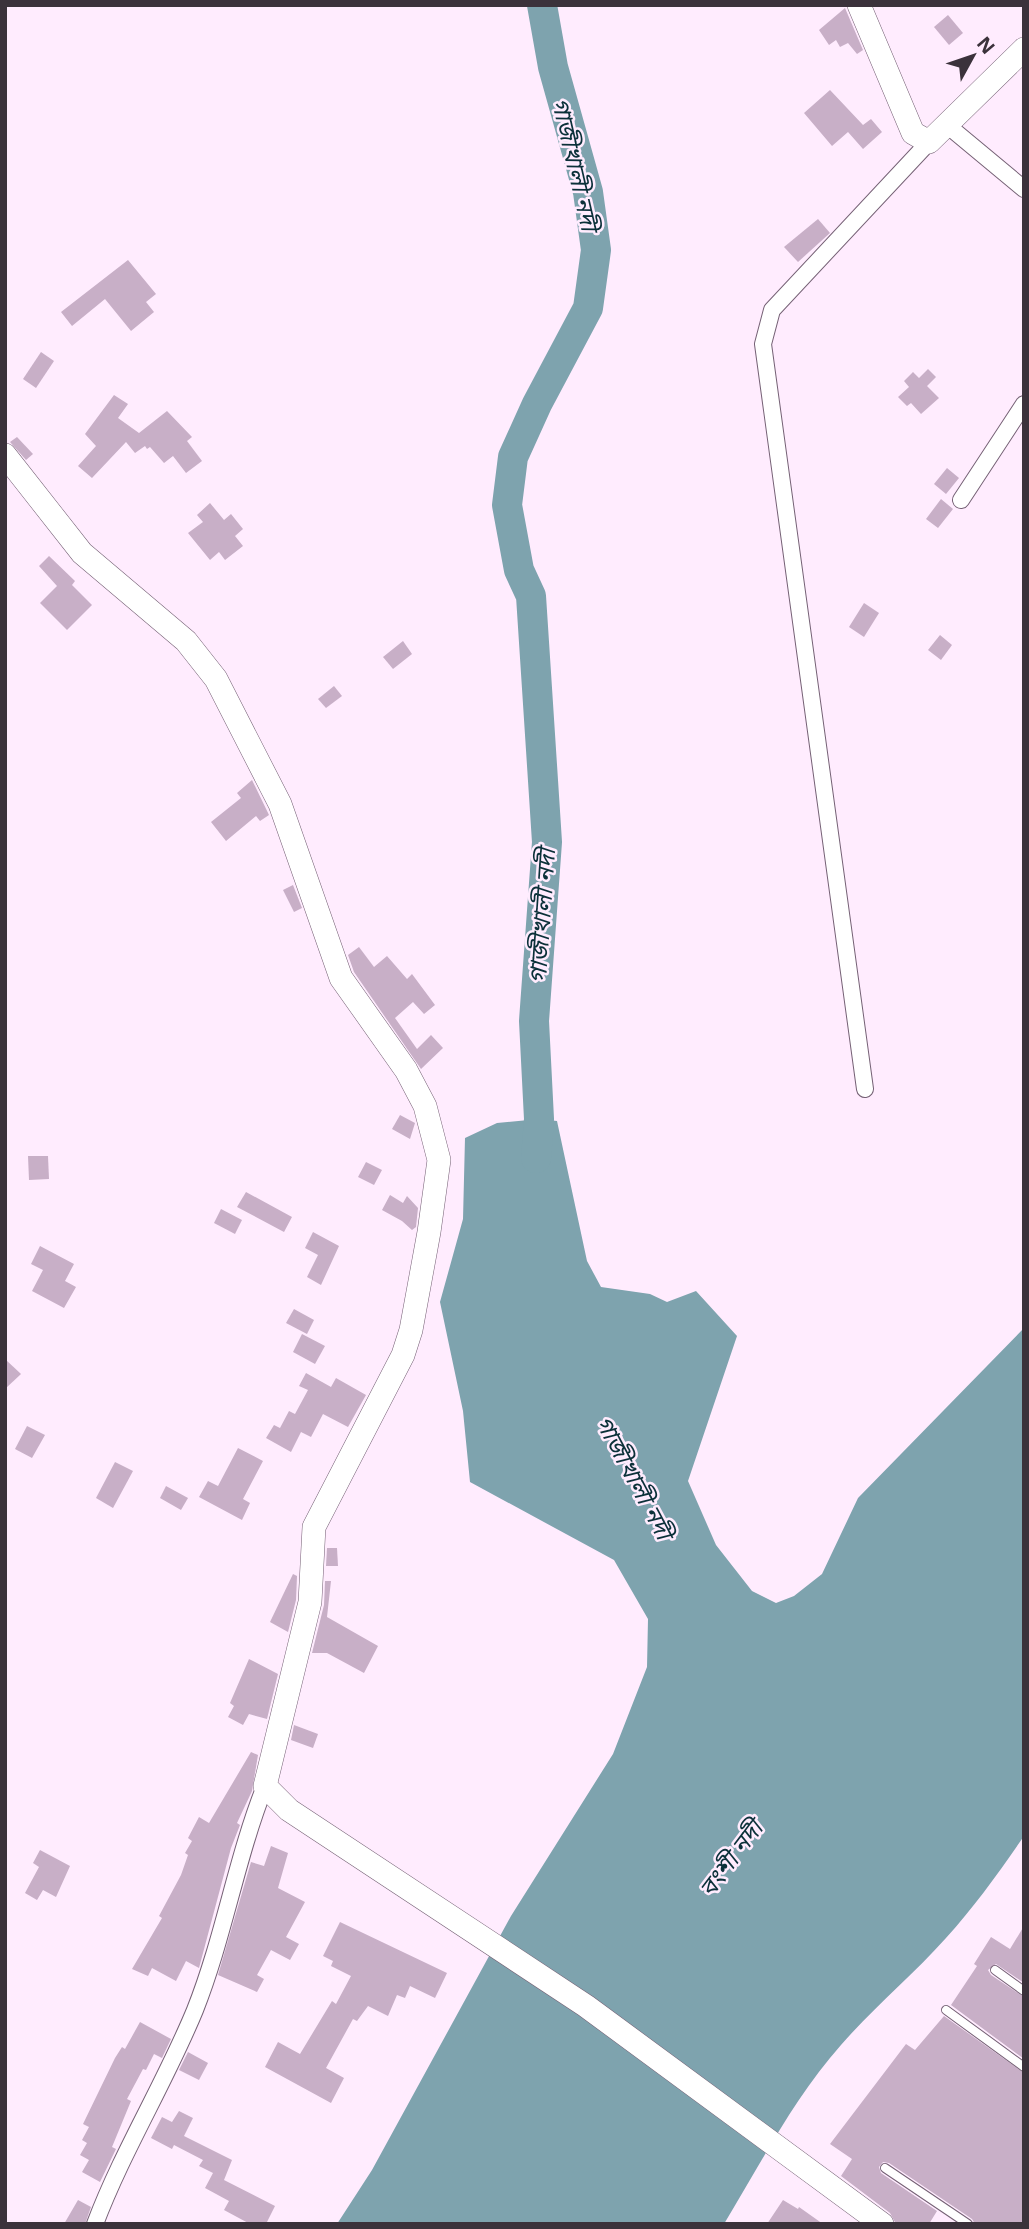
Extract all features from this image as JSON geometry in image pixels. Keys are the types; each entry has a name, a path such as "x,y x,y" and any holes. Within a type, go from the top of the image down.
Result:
{"street":[{"path":"859,5 913,133 929,142"},
{"path":"865,1089 763,344 772,310 929,142 1024,49"},
{"path":"947,125 1024,189"},
{"path":"961,500 1024,404"},
{"path":"5,455 82,553 186,641 216,679 280,804 341,978 406,1070 425,1106 439,1160 427,1245 411,1330 403,1355 314,1527 310,1602 265,1786 246,1835 219,1945 193,2013 95,2224"},
{"path":"265,1786 289,1810 586,2007 877,2220"}],"lane":[{"path":"995,1970 1024,1991"},
{"path":"946,2010 1024,2067"},
{"path":"885,2168 968,2224"}],"water":[{"name":"বংশী নদী","path":"539,1119 557,1121 587,1261 601,1287 650,1294 667,1302 696,1291 737,1336 688,1481 716,1545 752,1591 776,1603 794,1596 822,1574 858,1498 1024,1328 1024,1836 957,1926 824,2065 779,2132 724,2224 337,2224 372,2170 511,1916 613,1754 647,1667 648,1619 614,1560 470,1482 463,1411 440,1302 463,1219 465,1138 497,1123"}],"building":[{"path":"845,8 863,50 857,54 848,43 840,47 836,40 829,45 819,30"},
{"path":"948,15 963,33 949,45 934,27"},
{"path":"830,90 863,125 871,119 882,132 863,149 848,132 832,146 804,113"},
{"path":"818,219 830,233 798,262 784,247"},
{"path":"128,260 156,294 146,302 154,312 131,331 105,299 72,326 61,312"},
{"path":"41,352 54,361 36,388 23,379"},
{"path":"928,369 936,377 927,386 939,398 921,414 911,403 907,406 898,397 909,387 904,381 913,372 919,378"},
{"path":"114,395 128,404 118,418 139,433 167,411 192,437 187,441 202,461 186,473 173,456 164,463 150,447 147,449 145,446 135,453 126,442 92,478 78,466 96,446 85,434"},
{"path":"17,437 33,454 26,460 10,442"},
{"path":"947,468 959,478 946,494 934,484"},
{"path":"941,499 953,509 938,528 926,519"},
{"path":"210,503 224,520 231,514 243,529 235,536 243,546 225,560 219,552 210,560 188,533 203,522 197,515"},
{"path":"49,556 75,581 72,585 92,605 67,630 40,603 57,586 39,566"},
{"path":"864,603 879,613 864,637 849,627"},
{"path":"940,635 952,645 941,660 928,650"},
{"path":"403,641 412,654 393,669 383,657"},
{"path":"334,686 342,696 326,708 318,699"},
{"path":"252,780 269,815 260,821 256,816 226,841 211,822 241,798 237,793"},
{"path":"293,885 302,908 294,912 283,890"},
{"path":"359,947 374,967 387,956 407,979 412,974 435,1005 424,1014 413,1002 395,1018 417,1049 431,1035 443,1048 421,1069 354,972 348,955"},
{"path":"400,1115 415,1123 410,1139 392,1129"},
{"path":"28,1156 48,1156 49,1179 29,1180"},
{"path":"366,1162 382,1170 374,1185 358,1177"},
{"path":"246,1192 292,1217 284,1232 237,1207"},
{"path":"390,1195 403,1203 407,1196 418,1208 416,1227 412,1230 382,1210"},
{"path":"221,1209 242,1220 235,1234 214,1223"},
{"path":"313,1232 339,1246 321,1285 307,1277 318,1255 305,1248"},
{"path":"40,1246 74,1264 65,1281 76,1287 64,1308 32,1291 43,1270 31,1264"},
{"path":"294,1309 314,1320 307,1334 286,1323"},
{"path":"302,1334 325,1346 315,1364 293,1352"},
{"path":"5,1359 21,1374 5,1389"},
{"path":"306,1373 331,1387 336,1378 366,1395 348,1427 323,1414 311,1437 301,1432 291,1452 266,1438 274,1425 280,1428 289,1411 295,1414 308,1390 299,1386"},
{"path":"27,1426 45,1435 32,1458 15,1449"},
{"path":"238,1448 263,1461 243,1499 250,1503 242,1520 199,1497 208,1481 218,1486"},
{"path":"115,1462 133,1471 113,1508 96,1498"},
{"path":"166,1486 188,1498 181,1510 160,1498"},
{"path":"327,1548 337,1548 338,1566 326,1566"},
{"path":"293,1574 297,1576 296,1600 288,1632 270,1622"},
{"path":"325,1581 331,1581 327,1617 378,1646 364,1673 327,1653 312,1653 324,1605"},
{"path":"249,1659 278,1674 267,1719 249,1714 243,1725 228,1717 234,1706 230,1703"},
{"path":"294,1725 318,1734 313,1748 291,1740"},
{"path":"251,1752 258,1755 252,1791 237,1823 240,1825 231,1848 199,1968 186,1961 176,1981 152,1968 148,1976 132,1969 162,1918 159,1916 181,1875 188,1855 185,1853 192,1841 188,1838 199,1817 209,1823"},
{"path":"271,1846 288,1853 278,1888 305,1902 286,1937 299,1944 290,1960 271,1950 257,1975 264,1979 257,1992 218,1975 251,1862 264,1866"},
{"path":"40,1850 70,1866 56,1897 43,1890 37,1900 25,1893 39,1867 33,1863"},
{"path":"340,1922 447,1973 435,1998 410,1986 405,1998 397,1995 388,2016 368,2006 357,2021 353,2019 326,2068 344,2078 331,2103 265,2067 278,2042 300,2054 332,2001 336,2004 351,1976 331,1966 333,1961 323,1956"},
{"path":"1024,1926 1024,1983 996,1964 988,1970 991,1975 1024,1997 1024,2059 951,2005 977,1966 974,1964 991,1937 1010,1949"},
{"path":"944,2016 1024,2073 1024,2224 975,2224 972,2219 889,2163 883,2162 879,2167 881,2173 937,2211 929,2224 896,2224 890,2213 841,2176 852,2159 830,2144 906,2044 915,2050"},
{"path":"140,2022 171,2039 162,2058 154,2054 146,2070 143,2069 127,2099 131,2101 112,2147 116,2149 100,2182 82,2172 89,2160 80,2155 87,2143 82,2140 89,2127 83,2124 115,2058 122,2047 125,2049"},
{"path":"188,2052 208,2063 199,2080 179,2070"},
{"path":"179,2111 193,2118 184,2136 232,2160 224,2180 275,2206 266,2224 250,2224 224,2210 229,2201 205,2188 213,2173 199,2166 203,2160 174,2145 172,2149 151,2138 162,2117 172,2122"},
{"path":"78,2200 91,2207 85,2224 64,2224"},
{"path":"783,2200 798,2209 799,2207 823,2224 767,2224"}],"waterway":[{"name":"গাজীখালী নদী","path":"536,1158 539,1119 534,1021 547,842 531,596 519,570 507,505 513,457 537,404 588,308 596,250 588,192 553,67 542,5"}]}
